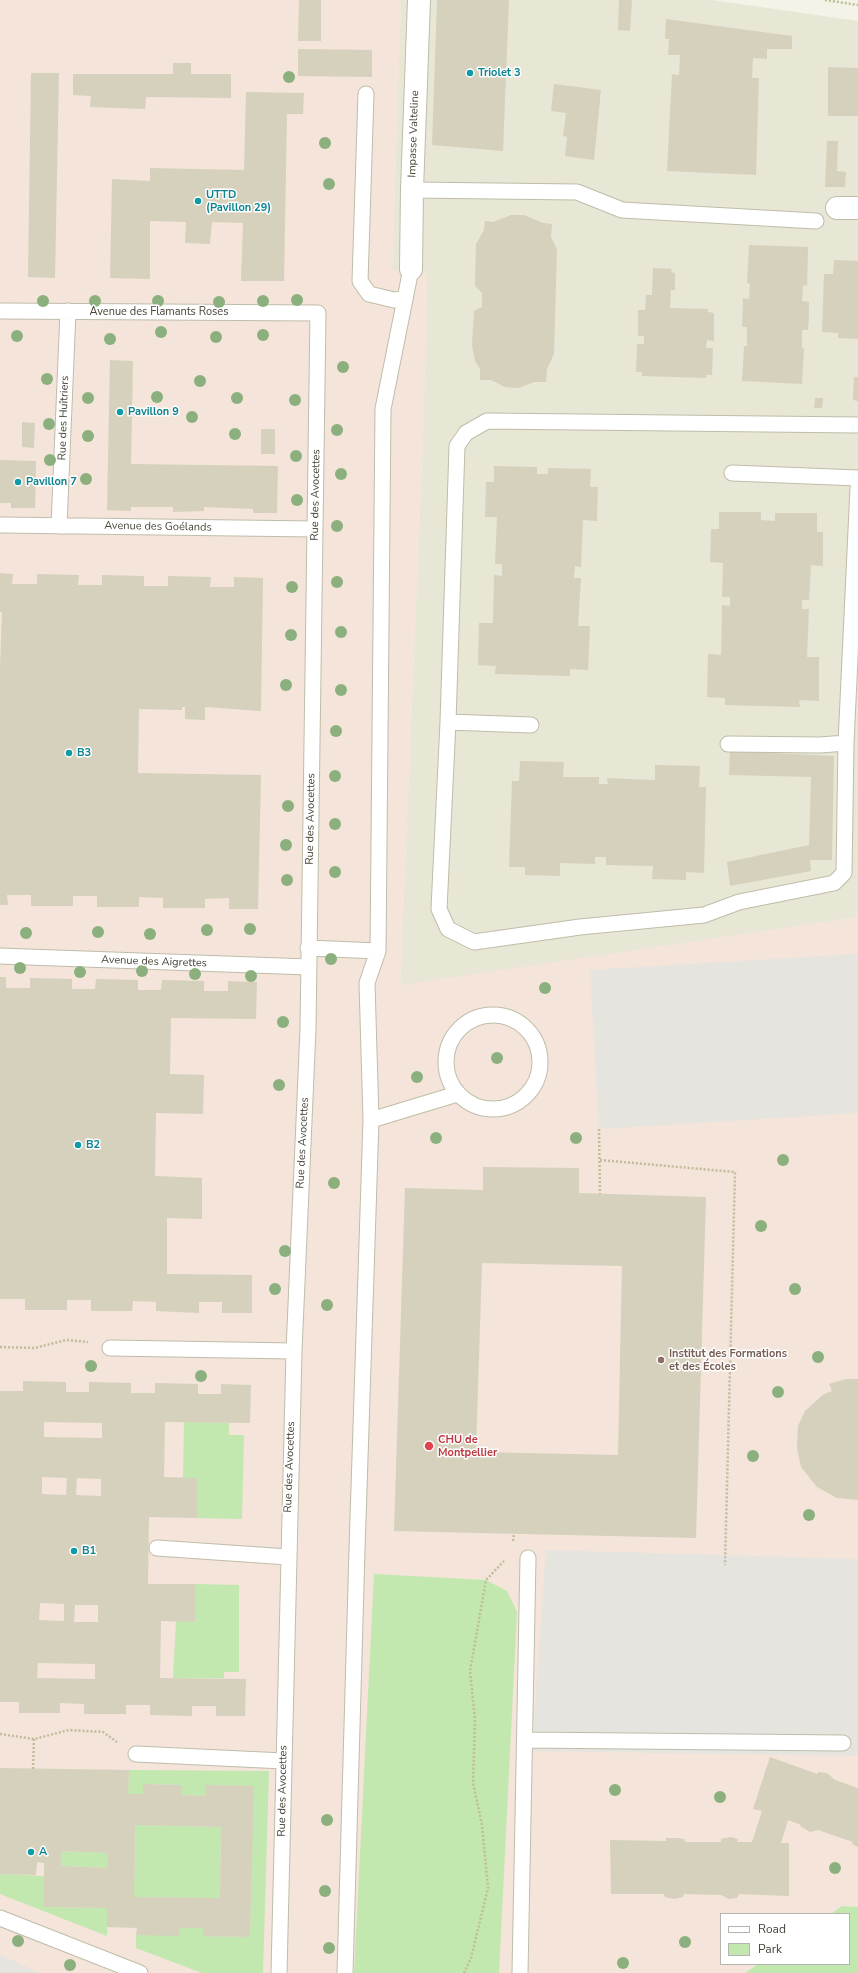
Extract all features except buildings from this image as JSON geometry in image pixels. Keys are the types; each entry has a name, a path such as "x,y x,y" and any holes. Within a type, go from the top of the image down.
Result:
{"street":[{"name":"Impasse Valteline","path":"411,269 412,190 419,0"},
{"path":"837,208 858,208"}],"lane":[{"path":"366,94 360,281 369,294 394,300 404,299"},
{"path":"412,190 577,192 622,210 816,221"},
{"path":"345,1973 371,1120 367,983 378,951 383,409 411,269"},
{"name":"Avenue des Flamants Roses","path":"0,311 318,313"},
{"name":"Rue des Huîtriers","path":"59,526 68,311"},
{"name":"Rue des Avocettes","path":"280,1973 288,1557 294,1351 308,1029 318,313"},
{"path":"858,425 487,421 466,433 457,446 448,722 439,909 448,929 474,942 580,927 704,915 739,902 834,883 844,873 846,742 858,488"},
{"path":"732,473 858,478"},
{"name":"Avenue des Goélands","path":"0,525 315,529"},
{"path":"448,722 531,725"},
{"path":"728,744 820,745 846,742"},
{"path":"308,948 378,951"},
{"name":"Avenue des Aigrettes","path":"0,956 308,967"},
{"path":"489,1014 504,1016 517,1021 529,1031 538,1045 540,1062 538,1077 530,1092 517,1103 502,1109 486,1110 470,1104 457,1094 449,1082 445,1067 446,1052 452,1038 461,1026 474,1018 489,1014"},
{"path":"371,1120 457,1094"},
{"path":"110,1348 294,1351"},
{"path":"157,1548 288,1557"},
{"path":"520,1973 526,1740 528,1558"},
{"path":"526,1740 843,1743"},
{"path":"136,1754 284,1761"},
{"path":"0,1918 140,1973"}],"path":[{"path":"825,0 858,5"},
{"path":"599,1129 600,1194"},
{"path":"600,1160 735,1172 725,1565"},
{"path":"0,1347 35,1348 66,1340 89,1342 110,1348"},
{"path":"511,1549 514,1534"},
{"path":"464,1973 471,1958 488,1888 482,1825 473,1783 475,1719 470,1671 486,1580 509,1556"},
{"path":"0,1734 34,1739 69,1730 103,1732 136,1754"},
{"path":"33,1769 34,1739"}],"shaded area":[{"name":"CHU de Montpellier","path":"0,0 401,0 392,270 427,275 423,437 400,985 858,917 858,1907 842,1906 832,1913 720,1913 720,1965 757,1965 745,1973 0,1973"},
{"path":"401,0 712,0 858,21 858,917 400,986 423,437 427,275 392,271"},
{"path":"858,954 858,1113 599,1129 590,970"},
{"path":"546,1550 858,1559 858,1756 532,1751"},
{"path":"0,1955 40,1973 0,1973"}],"green space":[{"path":"184,1422 229,1423 229,1435 244,1435 242,1519 197,1518 197,1479 183,1478"},
{"path":"374,1574 486,1580 507,1591 517,1612 499,1973 354,1973"},
{"path":"195,1584 239,1585 239,1672 224,1672 224,1678 173,1678 176,1621 195,1622"},
{"path":"129,1770 269,1771 263,1973 202,1973 136,1948 136,1935 179,1928 203,1928 203,1936 250,1937 253,1786 206,1785 205,1796 181,1795 181,1785 143,1784 143,1794 128,1794"},
{"path":"135,1825 221,1827 220,1898 134,1897"},
{"path":"61,1851 108,1853 108,1868 61,1866"},
{"path":"0,1874 44,1876 44,1907 107,1908 107,1936 0,1894"},
{"path":"842,1906 858,1907 858,1973 745,1973 757,1965 850,1965 850,1913 832,1913"}],"place":[{"name":"Triolet 3","path":"470,73"},
{"name":"UTTD (Pavillon 29)","path":"198,201"},
{"name":"Pavillon 9","path":"120,412"},
{"name":"Pavillon 7","path":"18,482"},
{"name":"B3","path":"69,753"},
{"name":"B2","path":"78,1145"},
{"name":"Institut des Formations et des Écoles","path":"661,1360"},
{"name":"CHU de Montpellier","path":"429,1446"},
{"name":"B1","path":"74,1551"},
{"name":"A","path":"31,1852"}]}
